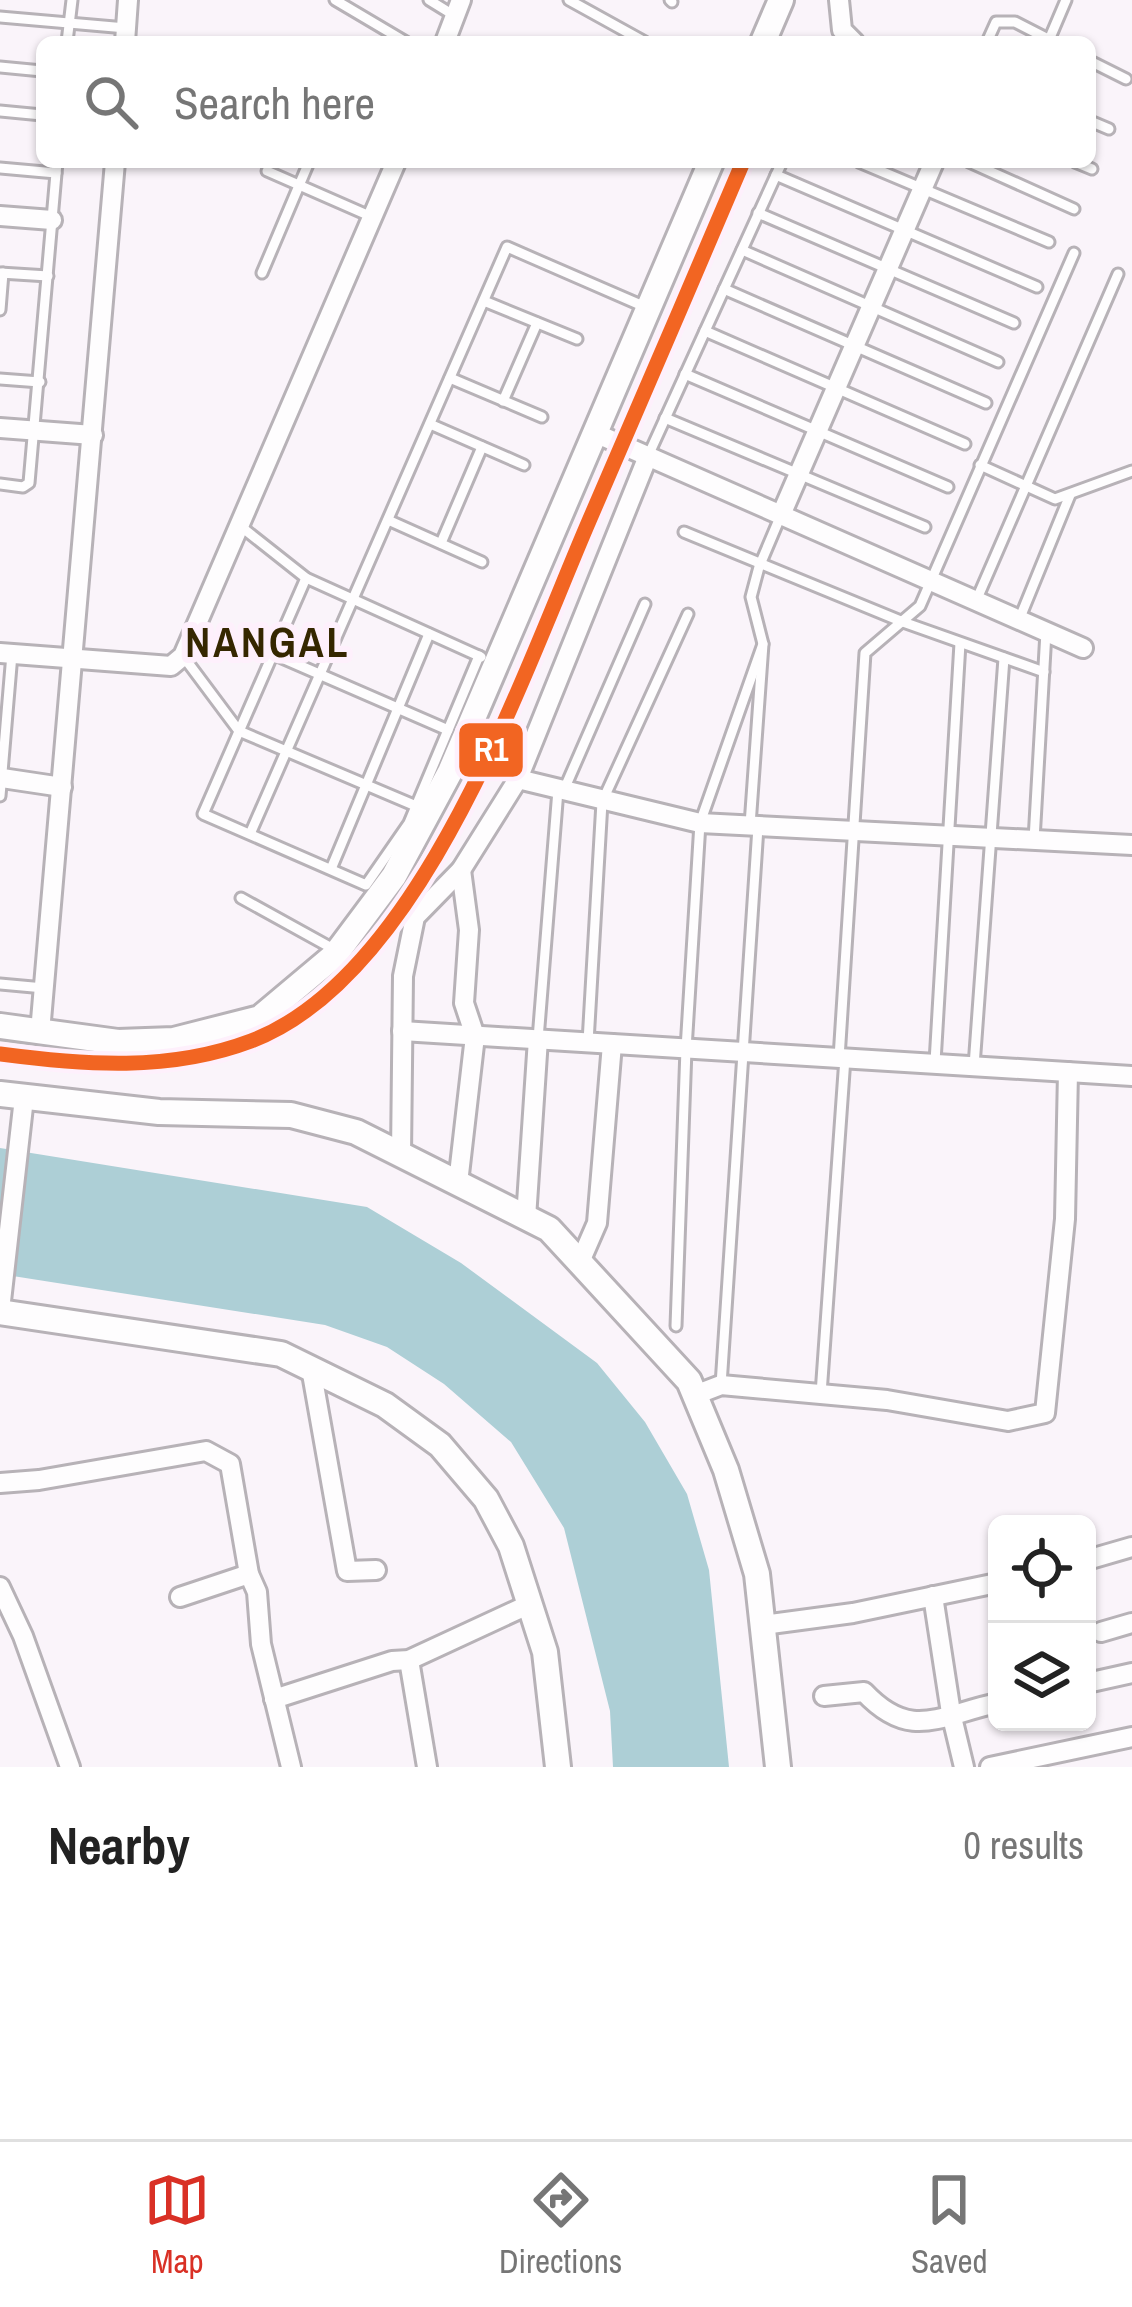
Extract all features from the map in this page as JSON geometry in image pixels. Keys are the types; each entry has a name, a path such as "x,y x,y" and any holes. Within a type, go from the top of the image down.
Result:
{"street":[{"path":"125,35 129,0"},
{"path":"766,36 781,0"},
{"path":"839,0 844,36"},
{"path":"40,1032 115,168"},
{"path":"6,653 171,666 183,656 393,168"},
{"path":"0,1026 118,1042 174,1040 260,1018 337,951 394,876 451,772 488,660 595,433 708,168"},
{"path":"781,515 931,168"},
{"path":"0,216 52,220"},
{"path":"0,428 93,435"},
{"path":"595,433 1083,648"},
{"path":"400,1155 404,976 416,917 461,870 518,779 648,456"},
{"path":"518,779 700,823 1132,845"},
{"path":"1,784 62,787"},
{"path":"458,1183 475,1036 464,1003 469,930 461,870"},
{"path":"403,1031 1132,1076"},
{"path":"526,1218 538,1040"},
{"path":"580,1262 597,1223 612,1044"},
{"path":"695,1395 721,1385 887,1400 1007,1421 1045,1413 1065,1219 1068,1072"},
{"path":"558,1767 545,1652 512,1546 486,1498 440,1444 386,1405 281,1354 0,1311 12,1096 159,1112 291,1115 356,1132 549,1229 689,1381 695,1395 726,1471 757,1574 778,1767"},
{"path":"311,1369 346,1571 376,1570"},
{"path":"0,1483 206,1451 230,1464 249,1574 257,1592 261,1644 291,1767"},
{"path":"1096,1557 1132,1547"},
{"path":"179,1597 249,1574"},
{"path":"763,1625 988,1585"},
{"path":"0,1587 23,1636 70,1767"},
{"path":"933,1596 964,1767"},
{"path":"274,1699 392,1661 409,1660 530,1604"},
{"path":"1101,1632 1132,1623"},
{"path":"409,1660 427,1767"},
{"path":"1096,1681 1132,1673"},
{"path":"824,1696 863,1692 882,1712 907,1724 988,1705"},
{"path":"990,1767 1132,1737"}],"lane":[{"path":"68,36 72,0"},
{"path":"335,0 396,36"},
{"path":"429,0 458,8"},
{"path":"569,0 634,36"},
{"path":"1053,36 1066,0"},
{"path":"0,16 125,35"},
{"path":"990,36 996,22 1015,22 1042,36"},
{"path":"1096,64 1126,79"},
{"path":"0,67 36,70"},
{"path":"0,111 36,114"},
{"path":"1096,124 1108,129"},
{"path":"0,168 57,168 29,483 23,487 0,484"},
{"path":"262,272 306,168"},
{"path":"648,456 779,168"},
{"path":"875,168 1049,242"},
{"path":"983,168 1074,208"},
{"path":"267,171 372,217"},
{"path":"776,175 1037,287"},
{"path":"758,213 1014,322"},
{"path":"250,834 508,247 649,308"},
{"path":"742,250 998,362"},
{"path":"821,1394 866,653 920,606 1074,253"},
{"path":"0,310 2,273 48,276"},
{"path":"976,601 1118,274"},
{"path":"724,290 986,403"},
{"path":"484,302 577,340"},
{"path":"503,400 537,323"},
{"path":"705,331 965,444"},
{"path":"685,374 948,487"},
{"path":"450,378 542,417"},
{"path":"0,379 40,382"},
{"path":"665,418 925,527"},
{"path":"430,424 524,465"},
{"path":"441,543 482,447"},
{"path":"980,465 1055,499 1132,471"},
{"path":"1019,620 1070,495"},
{"path":"721,1385 763,644 752,597 781,515"},
{"path":"388,520 482,562"},
{"path":"239,525 306,578 488,660 448,730 409,823 366,884 203,814 306,578"},
{"path":"684,532 903,622 1044,672"},
{"path":"538,1040 561,791 645,604"},
{"path":"588,1042 602,802 688,614"},
{"path":"1034,840 1046,632"},
{"path":"331,869 430,634"},
{"path":"935,1064 960,643"},
{"path":"676,1326 700,823 763,644"},
{"path":"1,784 6,653"},
{"path":"273,654 448,730"},
{"path":"183,656 239,731 416,806"},
{"path":"974,1066 1004,658"},
{"path":"241,898 337,951"},
{"path":"0,984 44,988"}],"water":[{"path":"0,1148 367,1207 461,1263 597,1363 645,1422 687,1494 709,1570 729,1767 613,1767 610,1711 564,1528 511,1442 444,1384 387,1347 325,1325 0,1274"}],"transit line":[{"name":"R1","path":"0,1054 126,1063 220,1051 251,1041 312,1007 366,955 415,889 497,737 740,168"}],"district":[{"name":"NANGAL","path":"268,642"}]}
